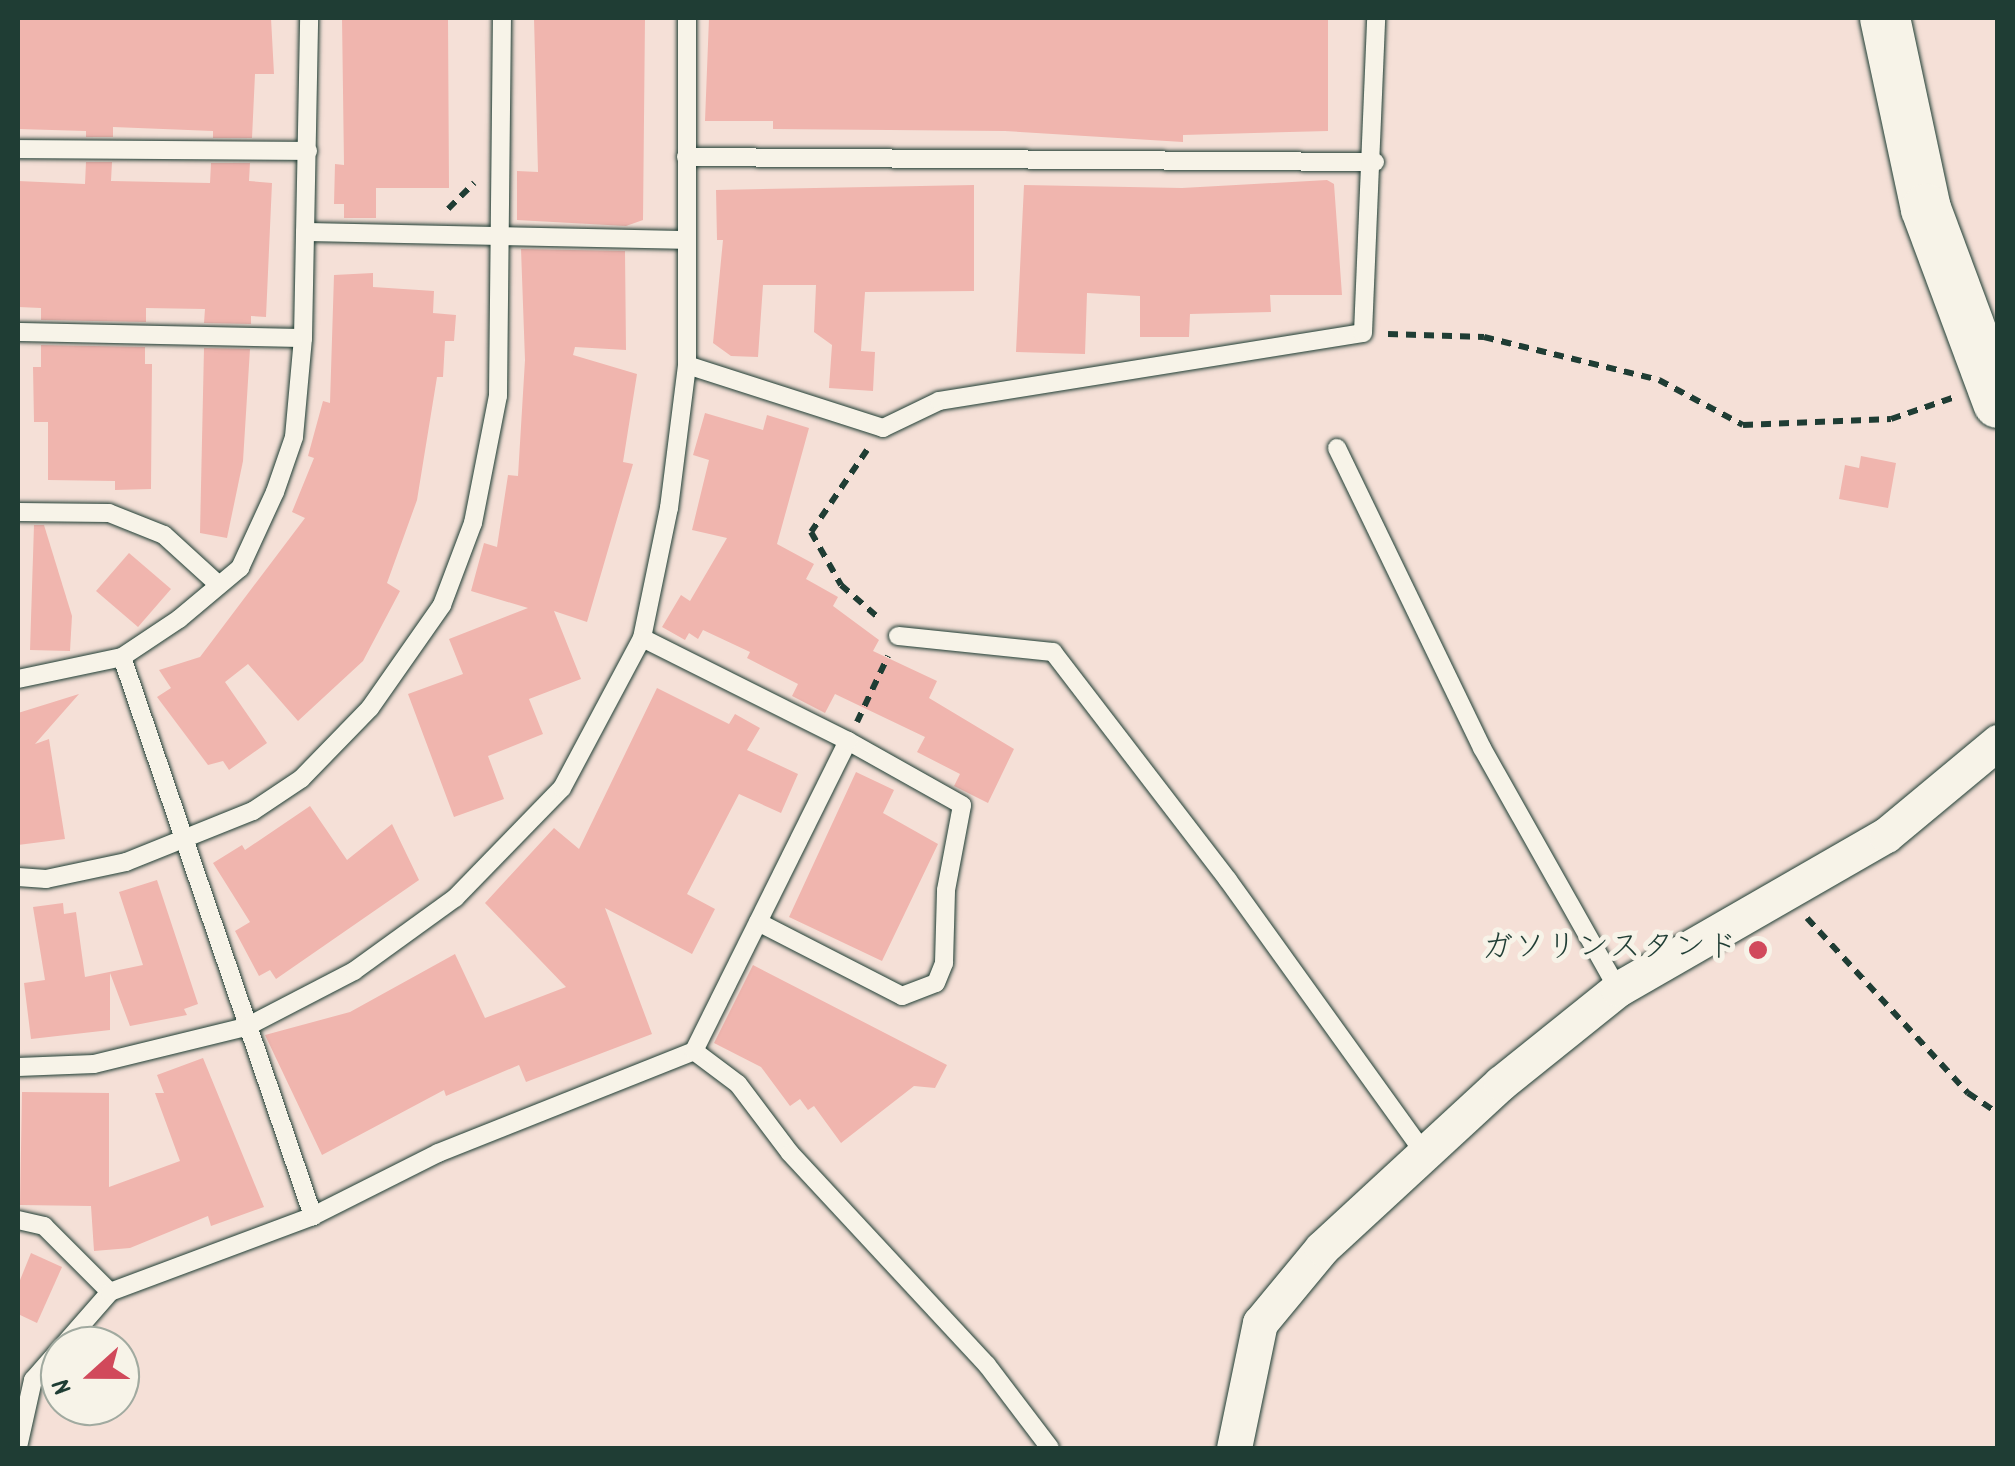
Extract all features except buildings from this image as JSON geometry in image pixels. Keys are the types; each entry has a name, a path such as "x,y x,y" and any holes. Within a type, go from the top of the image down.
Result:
{"street":[{"path":"1884,18 1926,210 1993,394"},
{"path":"1234,1448 1246,1366 1260,1323 1322,1248 1424,1154 1618,989 1886,835 1998,742"}],"lane":[{"path":"18,679 122,657 219,585 240,568 282,474 294,437 303,338 309,18"},
{"path":"18,878 46,879 185,844 301,779 370,708 442,605 473,523 498,396 502,18"},
{"path":"18,1067 94,1064 246,1027 354,970 455,898 562,788 642,638 669,508 686,365 688,18"},
{"path":"686,365 882,428 939,401 1363,333 1374,162 1376,18"},
{"path":"18,149 308,151"},
{"path":"686,157 1374,162"},
{"path":"306,232 684,240"},
{"path":"18,332 303,338"},
{"path":"1338,448 1482,748 1618,989"},
{"path":"18,512 109,513 164,535 219,585"},
{"path":"898,636 1054,652 1228,880 1424,1154"},
{"path":"642,638 848,741 962,805 946,890 944,963 936,983 902,996 758,922"},
{"path":"122,657 313,1216"},
{"path":"18,1447 25,1380 110,1292 313,1216 438,1153 694,1051 848,741"},
{"path":"694,1051 738,1084 790,1153 987,1364 1050,1448"},
{"path":"18,1220 44,1226 110,1292"}],"path":[{"path":"1363,333 1484,336 1659,380 1742,425 1891,419 1993,394"},
{"path":"848,741 898,636 841,585 811,532 882,428"},
{"path":"1783,892 1968,1093 1998,1113"}],"place":[{"name":"ガソリンスタンド","path":"1758,950"}]}
